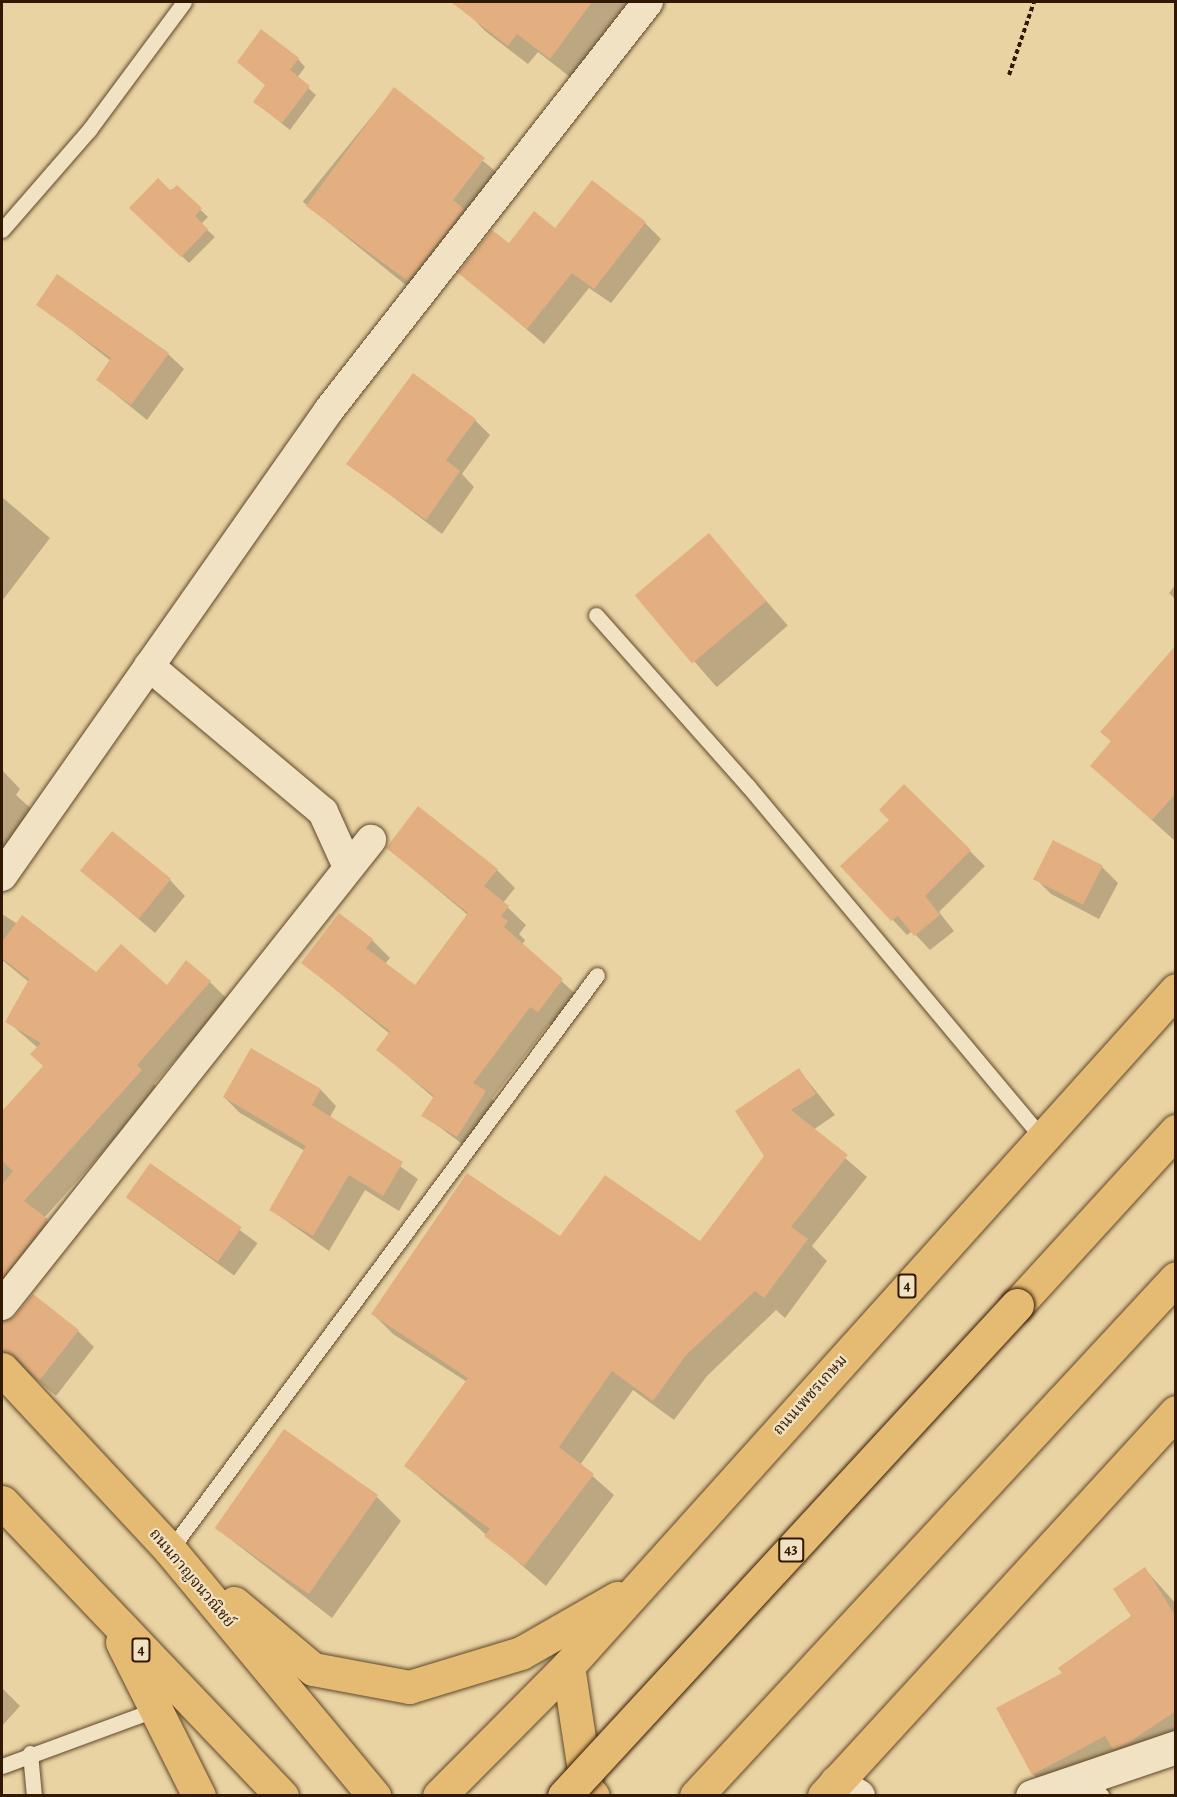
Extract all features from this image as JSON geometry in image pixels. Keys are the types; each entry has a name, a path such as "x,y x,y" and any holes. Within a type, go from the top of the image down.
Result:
{"highway":[{"name":"ถนนเพชรเกษม","path":"439,1796 568,1666 1041,1136 1176,990"},
{"name":"43","path":"564,1796 1176,1131"},
{"path":"696,1796 1176,1278"},
{"name":"ถนนกาญจนวณิชย์","path":"2,1369 170,1550 374,1796"},
{"path":"839,1791 1176,1412"},
{"name":"4","path":"2,1502 282,1796"},
{"path":"170,1550 313,1669 409,1687 521,1653 640,1584"},
{"path":"111,1618 154,1710 200,1796"},
{"path":"568,1666 587,1790 593,1796"}],"street":[{"path":"2,876 329,410 648,2"},
{"path":"149,666 323,812 348,867"},
{"path":"2,1305 371,840"},
{"path":"1032,1796 1095,1787 1176,1747"}],"lane":[{"path":"2,230 89,130 184,2"},
{"path":"596,615 748,786 1041,1136"},
{"path":"170,1550 597,975"},
{"path":"2,1766 30,1753 154,1710"},
{"path":"30,1753 34,1796"}],"path":[{"path":"1009,75 1034,2"}],"building":[{"path":"451,2 592,2 550,59 517,34 508,46"},
{"path":"261,29 299,58 290,70 310,86 282,123 253,102 265,85 237,62"},
{"path":"394,87 485,158 453,200 464,209 408,281 306,206"},
{"path":"158,178 171,191 177,185 202,208 195,216 208,229 181,257 129,208"},
{"path":"592,180 646,222 594,289 572,273 527,329 458,273 492,230 509,243 534,211 555,228"},
{"path":"57,274 169,353 131,405 96,380 111,358 36,305"},
{"path":"413,373 476,419 446,460 460,471 426,520 346,464"},
{"path":"709,533 766,601 692,664 635,595"},
{"path":"1176,645 1176,793 1152,820 1090,766 1111,741 1100,732"},
{"path":"904,784 971,850 925,896 940,915 914,936 898,916 891,921 840,866 889,820 879,810"},
{"path":"418,806 498,869 484,886 509,906 501,916 508,921 504,927 563,979 538,1012 530,1007 473,1083 486,1091 457,1137 421,1116 434,1096 376,1050 390,1031 301,963 339,913 373,939 366,948 415,985 468,913 386,848"},
{"path":"112,831 171,879 139,918 80,871"},
{"path":"1053,840 1103,865 1083,905 1033,879"},
{"path":"22,915 96,972 121,944 167,985 186,960 211,981 137,1065 142,1070 24,1201 48,1219 2,1278 2,1185 13,1171 2,1161 2,1111 43,1066 30,1054 41,1043 5,1022 29,979 2,958 2,942"},
{"path":"251,1048 321,1089 312,1105 403,1162 383,1196 349,1175 313,1236 269,1210 306,1146 223,1097"},
{"path":"799,1068 816,1094 791,1110 848,1155 791,1227 808,1239 764,1298 755,1291 686,1355 653,1401 612,1371 559,1447 594,1474 524,1566 484,1536 490,1529 404,1466 468,1378 371,1314 467,1173 560,1236 605,1175 700,1241 764,1156 735,1111"},
{"path":"150,1163 242,1227 218,1262 126,1197"},
{"path":"33,1294 79,1330 39,1381 16,1356 2,1351 2,1322 15,1316"},
{"path":"284,1429 378,1495 309,1594 215,1528"},
{"path":"1145,1567 1176,1617 1176,1711 1128,1743 1113,1749 1105,1736 1032,1775 996,1708 1062,1673 1058,1668 1131,1616 1113,1589"}]}
